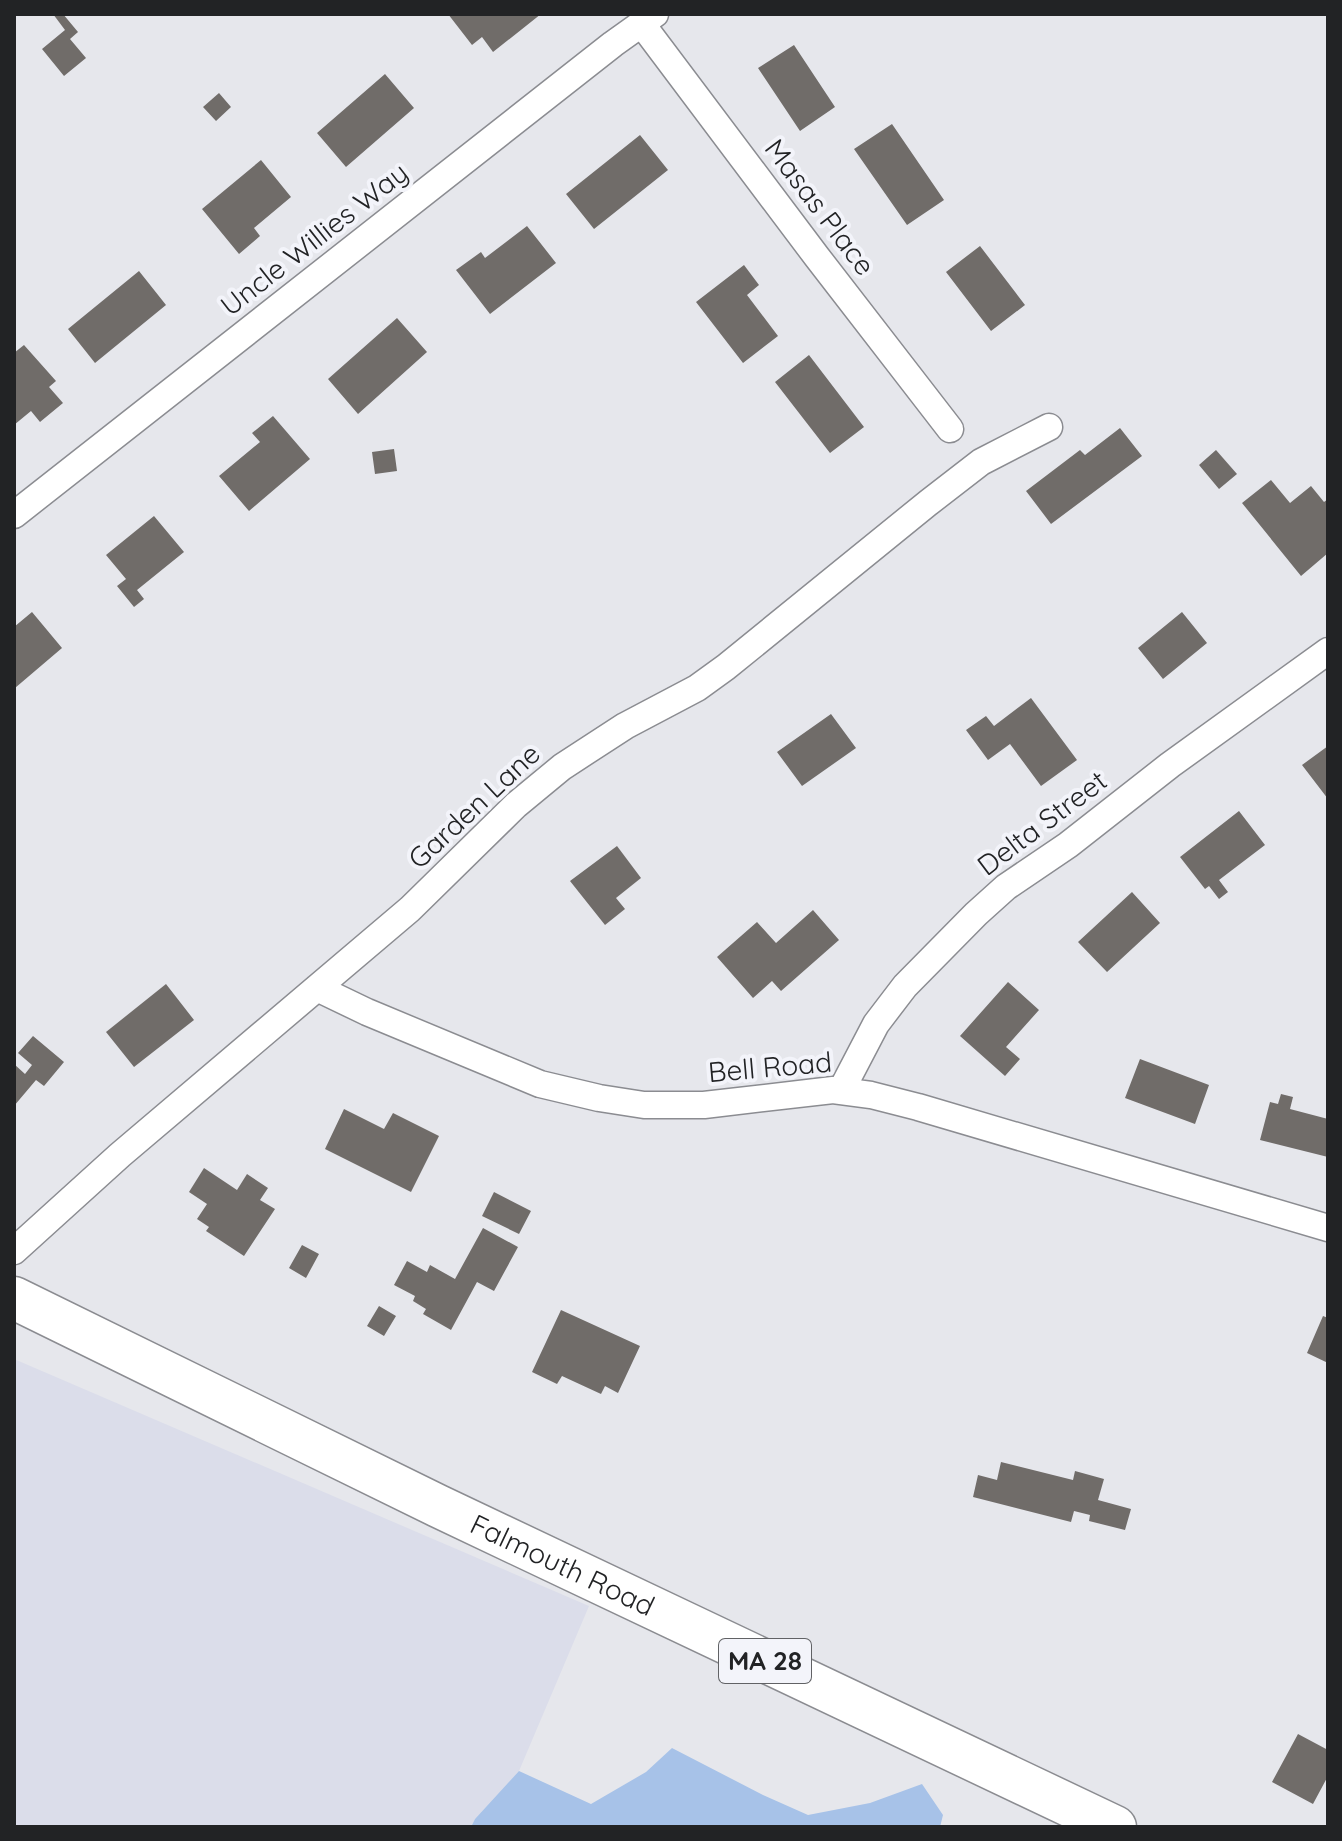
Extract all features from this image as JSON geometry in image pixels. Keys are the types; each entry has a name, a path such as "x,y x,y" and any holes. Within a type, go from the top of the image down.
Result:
{"main road":[{"name":"Falmouth Road","path":"14,1298 438,1506 1115,1827"}],"street":[{"name":"Masas Place","path":"648,19 817,257 950,429"},
{"name":"Uncle Willies Way","path":"14,515 648,19"},
{"name":"Garden Lane","path":"14,1251 120,1155 410,909 516,805 562,767 625,726 697,688 981,462 1049,427"},
{"name":"Delta Street","path":"841,1091 864,1044 905,986 976,914 1006,887 1068,845 1170,765 1328,651"},
{"name":"Bell Road","path":"317,988 540,1084 644,1105 704,1105 796,1093 841,1091 918,1107 1328,1228"}],"shaded area":[{"path":"14,1359 589,1606 519,1771 471,1827 14,1827"}],"water":[{"path":"672,1748 808,1815 870,1803 922,1784 943,1815 940,1827 471,1827 519,1771 591,1804 646,1772"}],"building":[{"path":"53,14 63,14 78,32 70,39 86,58 64,76 42,49 65,30"},
{"path":"448,14 541,14 493,52 482,37 472,45"},
{"path":"794,45 835,107 800,131 758,68"},
{"path":"385,74 414,108 346,167 317,133"},
{"path":"219,93 231,107 216,121 203,107"},
{"path":"892,124 944,200 907,225 854,149"},
{"path":"640,135 668,170 594,229 566,194"},
{"path":"261,160 291,197 254,228 260,236 239,254 202,209"},
{"path":"527,226 556,263 490,314 456,270 481,252 485,258"},
{"path":"980,246 1025,305 991,331 946,272"},
{"path":"744,265 759,285 747,295 778,336 743,363 696,302"},
{"path":"139,271 166,305 95,363 68,329"},
{"path":"397,318 427,352 358,414 328,379"},
{"path":"24,345 56,381 49,387 63,403 40,422 31,411 14,425 14,353"},
{"path":"809,355 864,427 830,453 775,382"},
{"path":"273,416 310,459 249,511 219,476 260,442 252,433"},
{"path":"1120,428 1142,456 1051,524 1026,491 1080,450 1085,455"},
{"path":"394,449 397,471 375,474 372,452"},
{"path":"1216,450 1237,474 1219,489 1199,465"},
{"path":"1271,480 1290,503 1311,486 1324,502 1328,499 1328,553 1301,576 1242,503"},
{"path":"154,516 184,552 137,590 144,599 134,607 117,586 126,579 106,555"},
{"path":"32,612 62,648 15,688 14,627"},
{"path":"1182,612 1207,643 1163,679 1138,648"},
{"path":"1031,698 1077,760 1041,786 1010,744 988,760 966,730 986,716 994,726"},
{"path":"831,714 856,748 802,786 777,752"},
{"path":"1328,746 1328,799 1302,765"},
{"path":"1239,811 1265,845 1219,880 1228,892 1219,899 1209,886 1205,889 1180,857"},
{"path":"617,846 641,878 616,898 625,909 605,925 570,881"},
{"path":"1132,892 1160,923 1107,972 1078,942"},
{"path":"813,910 839,940 781,991 772,981 753,998 717,957 757,922 776,943"},
{"path":"1008,982 1039,1010 1006,1047 1020,1059 1005,1076 960,1036"},
{"path":"166,984 194,1020 134,1067 106,1032"},
{"path":"33,1036 64,1062 44,1086 36,1080 14,1106 14,1064 25,1074 32,1065 18,1053"},
{"path":"1140,1059 1209,1085 1195,1124 1125,1098"},
{"path":"1281,1094 1293,1097 1290,1109 1328,1119 1328,1157 1260,1140 1270,1102 1278,1104"},
{"path":"344,1109 384,1129 393,1113 439,1136 411,1192 325,1149"},
{"path":"204,1168 237,1190 247,1174 268,1188 260,1200 275,1209 244,1256 206,1231 209,1227 197,1219 207,1204 189,1192"},
{"path":"494,1192 531,1211 519,1234 482,1216"},
{"path":"483,1228 518,1247 494,1291 477,1282 451,1330 423,1314 426,1309 413,1301 415,1296 394,1285 407,1261 427,1272 430,1265 455,1279"},
{"path":"302,1245 319,1254 306,1278 289,1268"},
{"path":"379,1306 396,1316 384,1336 367,1326"},
{"path":"561,1310 640,1346 618,1393 605,1386 601,1394 562,1376 557,1384 532,1372"},
{"path":"1323,1316 1328,1318 1328,1363 1307,1353"},
{"path":"1001,1462 1073,1480 1075,1471 1104,1479 1098,1500 1131,1509 1125,1530 1089,1521 1090,1515 1074,1511 1071,1522 973,1497 978,1475 997,1480"},
{"path":"1298,1734 1328,1750 1328,1776 1313,1804 1272,1782"}]}
